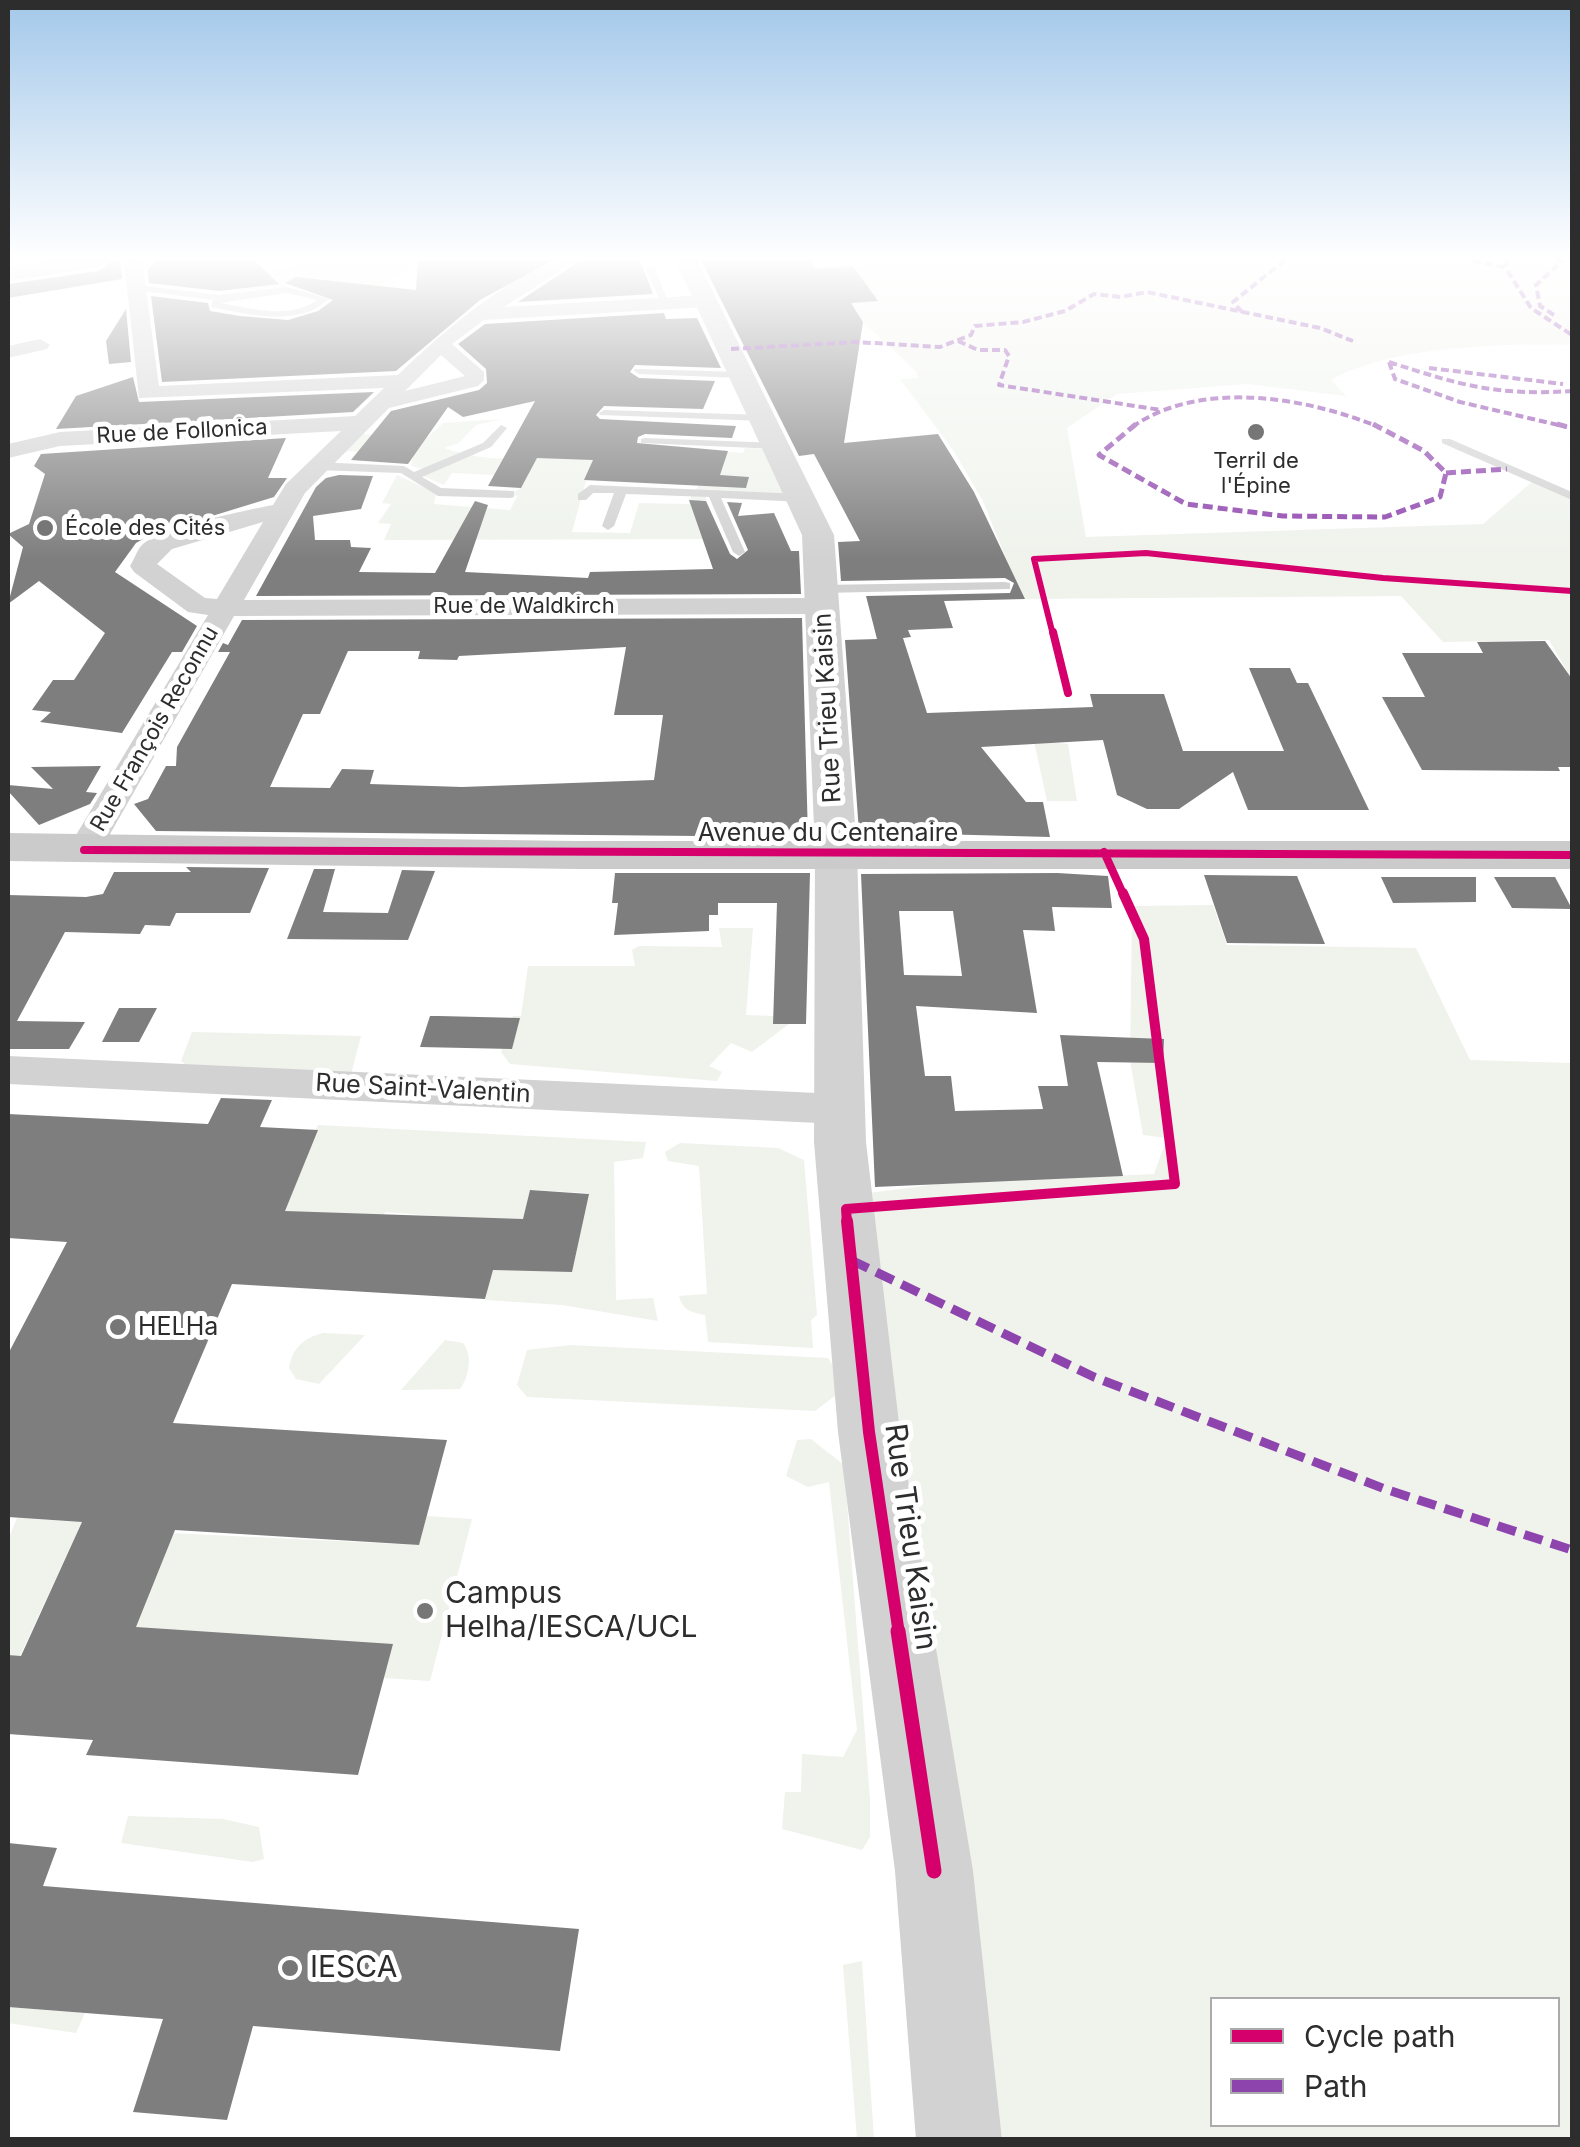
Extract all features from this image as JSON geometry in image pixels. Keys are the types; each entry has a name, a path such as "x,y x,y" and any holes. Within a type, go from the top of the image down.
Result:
{"main road":[{"name":"Avenue du Centenaire","path":"8,848 575,855 1572,855"}],"street":[{"path":"147,360 147,394 412,373"},
{"name":"Rue François Reconnu","path":"84,850 282,510 316,466 425,360"},
{"name":"Rue François Reconnu","path":"379,404 471,382 477,376 459,360"},
{"name":"Rue Trieu Kaisin","path":"735,360 818,536 836,852 838,1109 859,1350 934,1871 959,2140"},
{"name":"Rue de Follonica","path":"8,451 60,439 358,423"},
{"name":"Rue François Reconnu","path":"226,608 198,606 146,572 144,558 178,539 241,518 282,510"},
{"name":"Rue de Waldkirch","path":"226,608 822,597"},
{"name":"Rue Saint-Valentin","path":"8,1070 838,1109"}],"lane":[{"path":"638,370 742,375"},
{"path":"604,413 764,418"},
{"path":"414,476 487,445 501,428"},
{"path":"645,441 778,446"},
{"path":"1446,441 1572,496"},
{"path":"316,466 404,470 438,492 510,494"},
{"path":"582,498 590,488 803,498"},
{"path":"608,526 621,490"},
{"path":"714,495 739,552"},
{"path":"822,597 1005,586"}],"shaded area":[{"path":"904,360 1383,360 1331,380 1346,396 1247,384 1117,394 1067,428 1086,537 1483,524 1534,480 1572,496 1572,680 1549,640 1443,642 1401,596 1022,599 983,501 953,450 900,379 918,378"},
{"path":"502,419 476,425 459,443 444,448 468,455 516,459 635,449 743,453 745,448 768,449 787,494 695,491 700,484 746,486 748,477 589,470 572,532 630,533 639,503 689,504 691,496 705,496 707,500 695,501 704,539 384,540 391,524 378,523 391,504 382,503 397,475 436,493 434,504 510,510 517,496 510,494 521,488 527,476 452,473 444,485 421,475 427,470 411,466 414,454 344,451 360,434 428,437 443,423"},
{"path":"1034,741 1068,744 1077,801 1047,801"},
{"path":"1213,905 1227,945 1416,948 1470,1060 1572,1063 1572,2139 1002,2139 861,1194 938,1184 1154,1174 1167,1138 1143,1135 1130,1060 1134,906"},
{"path":"719,928 753,928 746,1015 773,1016 773,1024 789,1024 752,1052 731,1043 709,1066 722,1072 717,1081 510,1064 501,1052 513,1016 521,1016 528,966 635,966 632,950 639,946 722,947"},
{"path":"192,1032 361,1036 350,1078 190,1068 181,1061"},
{"path":"318,1125 646,1142 643,1158 614,1162 616,1300 653,1298 658,1321 562,1305 485,1300 492,1270 571,1271 588,1193 530,1190 523,1223 385,1212 383,1217 276,1211"},
{"path":"680,1143 778,1148 804,1160 817,1315 811,1320 813,1348 708,1342 705,1315 683,1305 679,1296 707,1294 699,1166 668,1161 665,1152"},
{"path":"323,1333 365,1335 319,1384 296,1379 289,1368 296,1349"},
{"path":"445,1340 463,1343 468,1354 468,1372 460,1389 401,1390"},
{"path":"571,1345 828,1358 835,1369 836,1395 815,1411 527,1397 517,1385 527,1350"},
{"path":"811,1439 844,1465 870,1799 870,1837 862,1850 782,1829 785,1792 801,1792 802,1754 843,1757 857,1730 829,1482 808,1487 786,1476 797,1440"},
{"path":"427,1516 472,1519 430,1681 384,1678 134,1630 171,1533 418,1545"},
{"path":"17,1518 82,1522 20,1656 8,1655 8,1540"},
{"path":"128,1816 223,1819 259,1827 264,1859 253,1862 121,1843"},
{"path":"862,1961 874,2139 857,2139 843,1965"},
{"path":"8,2007 85,2013 76,2033 8,2023"}],"building":[{"path":"109,360 131,360 131,362 109,364"},
{"path":"159,360 409,360 396,371 162,382"},
{"path":"476,360 717,360 721,368 635,365 630,372 639,378 715,381 703,409 604,406 596,415 600,419 736,426 732,438 645,434 638,437 637,443 728,451 720,475 749,477 746,488 584,480 593,460 537,458 521,488 488,486 535,401 463,417 448,407 408,464 351,460 391,411 479,390 487,383 486,369"},
{"path":"751,360 857,360 844,443 938,434 974,492 1025,599 944,601 953,628 908,630 911,637 903,638 927,713 1093,707 1090,694 1164,694 1183,751 1284,751 1249,668 1290,668 1297,683 1308,683 1369,810 1248,810 1233,772 1179,809 1147,809 1117,795 1103,740 981,747 1026,802 1043,802 1050,837 859,832 845,640 877,639 866,596 1010,593 1014,583 1005,578 841,581 838,542 860,541 814,454 799,456"},
{"path":"133,377 139,402 374,392 353,412 56,429 76,396"},
{"path":"286,438 268,478 287,478 274,497 150,535 136,543 115,572 197,626 182,652 172,652 122,733 40,722 51,712 32,710 53,680 74,680 105,633 39,581 8,604 23,547 8,534 29,524 45,474 34,466 41,454"},
{"path":"373,476 361,509 313,516 315,540 350,540 351,547 371,548 359,572 435,573 475,501 488,505 465,572 588,578 590,572 713,569 689,500 706,501 730,554 737,559 748,550 727,502 742,503 738,516 774,513 791,551 799,551 801,594 256,596 316,487 326,478"},
{"path":"802,618 808,837 156,831 134,804 148,799 166,766 176,766 177,747 230,652 218,652 223,643 228,645 242,620","holes":["626,647 614,715 663,715 654,780 462,787 370,784 374,770 342,769 330,788 270,787 303,714 320,714 348,651 420,651 418,659 457,660 459,656"]},
{"path":"1545,641 1572,679 1572,767 1558,767 1560,771 1422,770 1382,697 1425,697 1402,653 1483,653 1477,642"},
{"path":"101,766 86,792 97,793 90,804 39,825 8,791 8,785 53,789 31,767"},
{"path":"186,867 269,868 250,913 176,913 170,926 145,925 140,934 65,932 17,1021 85,1022 69,1049 8,1049 8,895 86,897 103,894 114,872 191,872"},
{"path":"314,869 335,869 323,912 388,913 402,870 435,871 408,940 287,939"},
{"path":"615,873 810,873 806,1024 773,1024 777,903 718,903 718,915 709,915 709,931 614,935 618,903 612,903"},
{"path":"861,874 1108,876 1112,908 1052,907 1055,931 1023,930 1037,1013 916,1006 925,1076 951,1076 955,1111 1043,1109 1038,1086 1068,1086 1060,1035 1164,1039 1163,1063 1097,1062 1123,1176 875,1187","holes":["899,911 953,911 962,976 904,975"]},
{"path":"1204,875 1297,876 1325,944 1227,943"},
{"path":"1381,877 1476,877 1476,902 1393,903"},
{"path":"1494,877 1555,877 1572,909 1512,908"},
{"path":"119,1008 157,1008 139,1042 102,1042"},
{"path":"430,1016 520,1018 512,1049 420,1047"},
{"name":"HELHa","path":"221,1098 272,1100 260,1127 318,1130 285,1211 523,1219 530,1190 589,1194 572,1272 493,1270 485,1299 232,1284 173,1423 447,1440 419,1545 175,1530 136,1627 393,1644 358,1775 86,1755 93,1740 8,1734 8,1655 21,1656 82,1522 8,1517 8,1354 67,1242 8,1238 8,1114 208,1124"},
{"name":"IESCA","path":"8,1843 57,1848 43,1886 579,1929 560,2051 253,2026 227,2120 133,2112 163,2019 8,2007"}],"marked path":[{"path":"1008,360 999,385 1161,410"},
{"path":"1389,362 1395,379 1460,402 1572,428"},
{"path":"1389,362 1474,390 1516,395 1572,391"},
{"path":"1429,368 1563,384"},
{"path":"1446,473 1424,451 1356,418 1316,407 1235,398 1198,401 1157,412 1099,455 1140,482 1186,504 1283,516 1385,517 1440,497 1446,473 1507,469"},
{"path":"851,1260 1094,1377 1385,1489 1572,1550"}],"cycle path":[{"path":"1068,693 1034,559 1146,553 1383,578 1572,591"},
{"path":"84,850 575,855 1572,855"},
{"path":"934,1871 869,1432 846,1209 1175,1184 1144,939 1104,852"}],"place":[{"name":"Terril de l'Épine","path":"1256,432"},
{"name":"École des Cités","path":"45,528"},
{"name":"HELHa","path":"118,1327"},
{"name":"Campus Helha/IESCA/UCL","path":"425,1611"},
{"name":"IESCA","path":"290,1968"}]}
